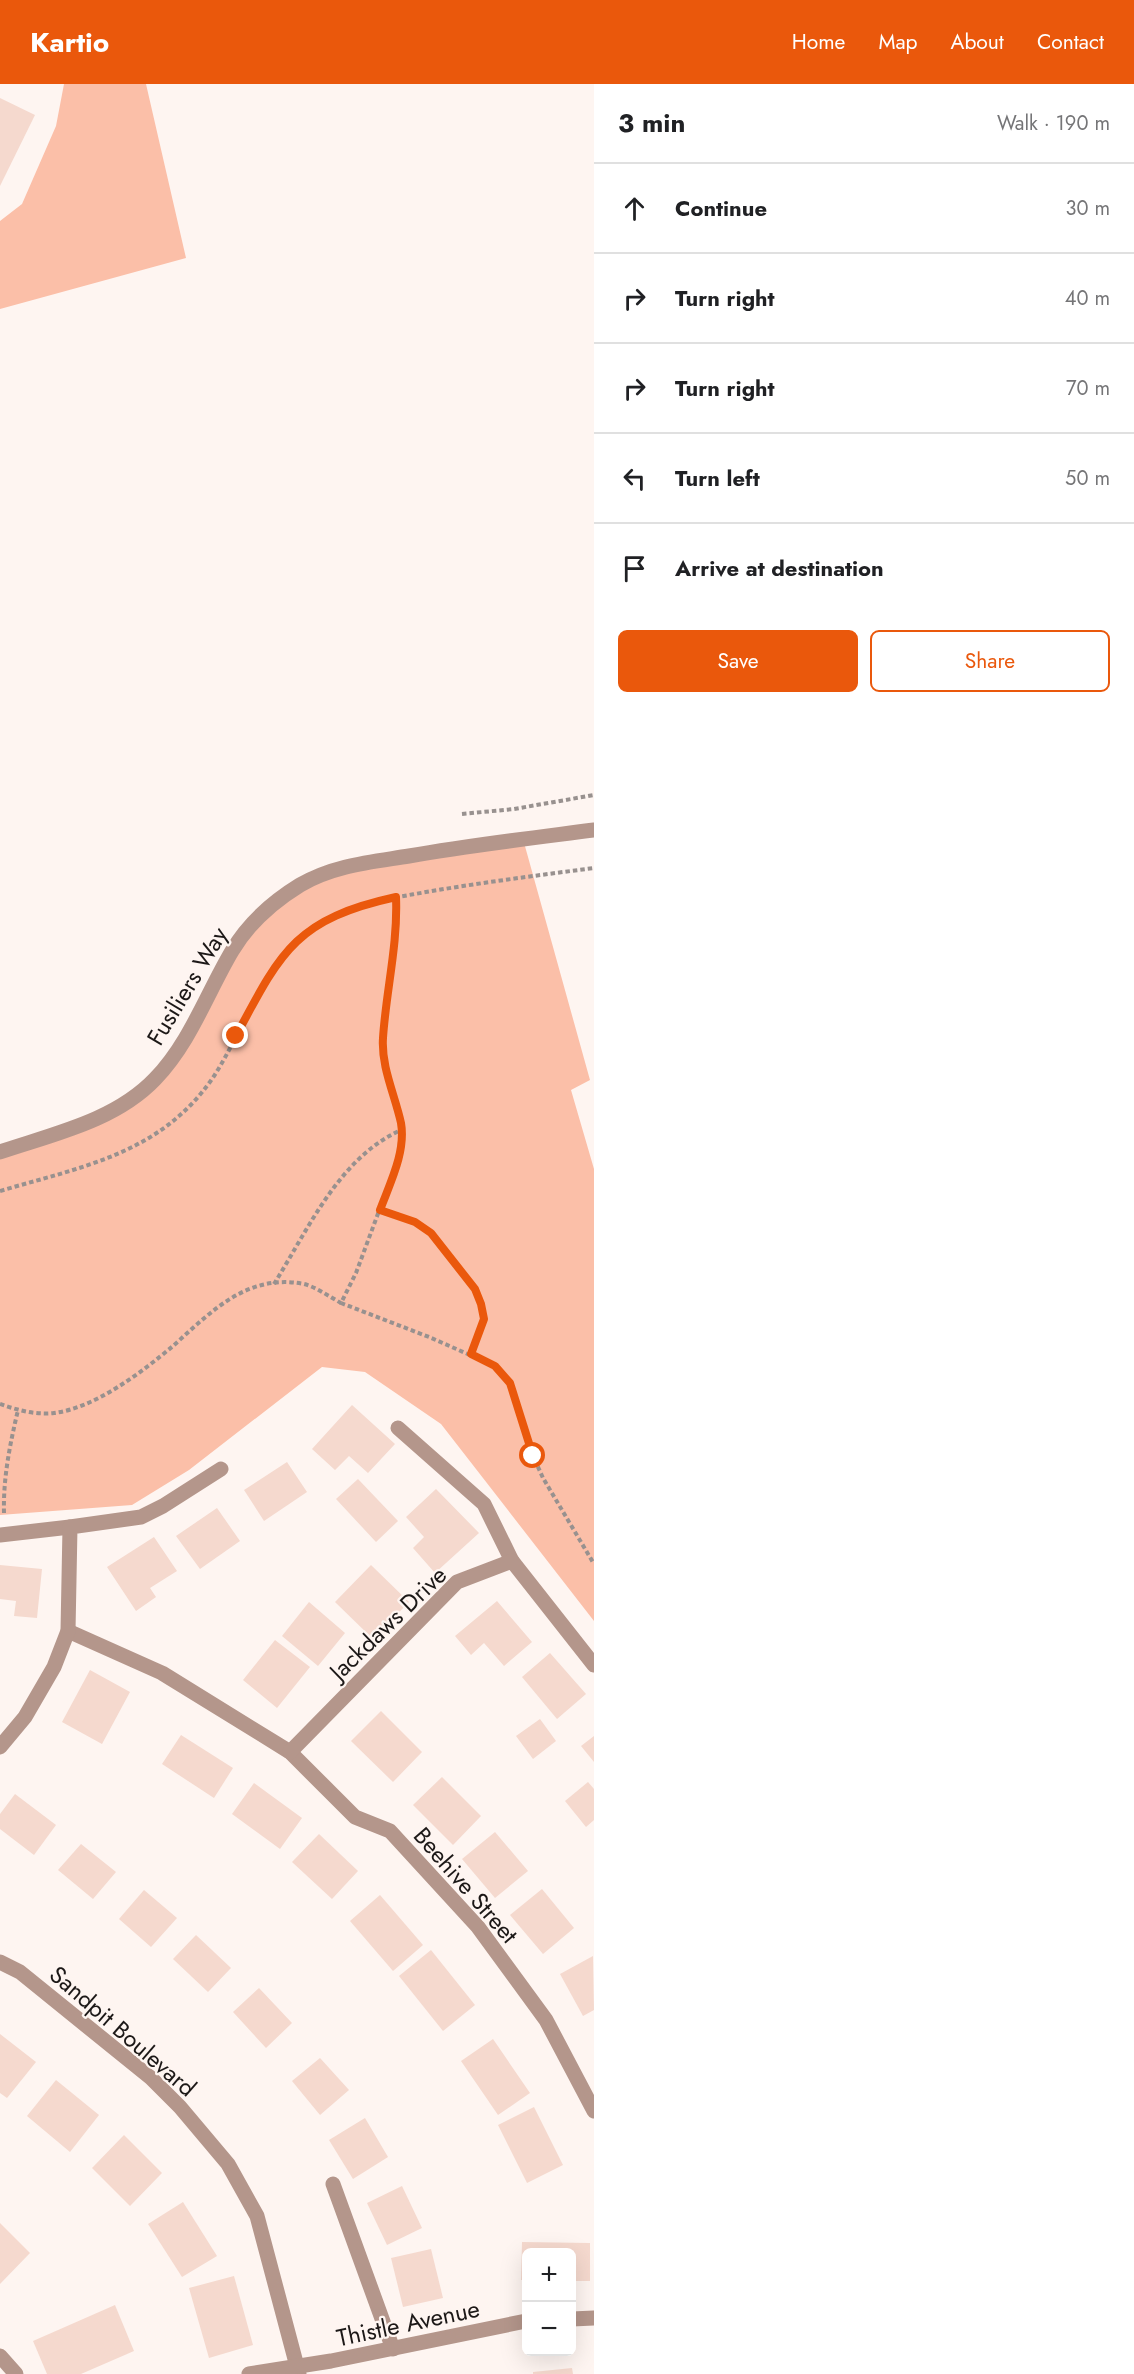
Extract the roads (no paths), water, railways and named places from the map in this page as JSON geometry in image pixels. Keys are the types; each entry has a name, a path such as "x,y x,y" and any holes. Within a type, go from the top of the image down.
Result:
{"street":[{"name":"Fusiliers Way","path":"0,1152 84,1124 123,1105 155,1079 179,1048 233,950 246,931 279,901 318,875 364,862 594,830"},
{"path":"398,1428 484,1504 512,1561 594,1665"},
{"path":"8,1534 141,1517 163,1506 221,1469"},
{"path":"0,1747 25,1717 54,1667 68,1631 70,1527"},
{"name":"Jackdaws Drive","path":"290,1752 457,1582 512,1561"},
{"name":"Beehive Street","path":"68,1631 162,1673 290,1752 355,1817 390,1831 478,1927 546,2020 594,2111"},
{"name":"Sandpit Boulevard","path":"0,1962 20,1972 151,2078 180,2107 228,2164 257,2216 298,2371"},
{"path":"333,2184 393,2349"},
{"path":"576,2319 594,2318"},
{"name":"Thistle Avenue","path":"249,2374 298,2371 522,2322"},
{"path":"0,2356 15,2374"}]}
